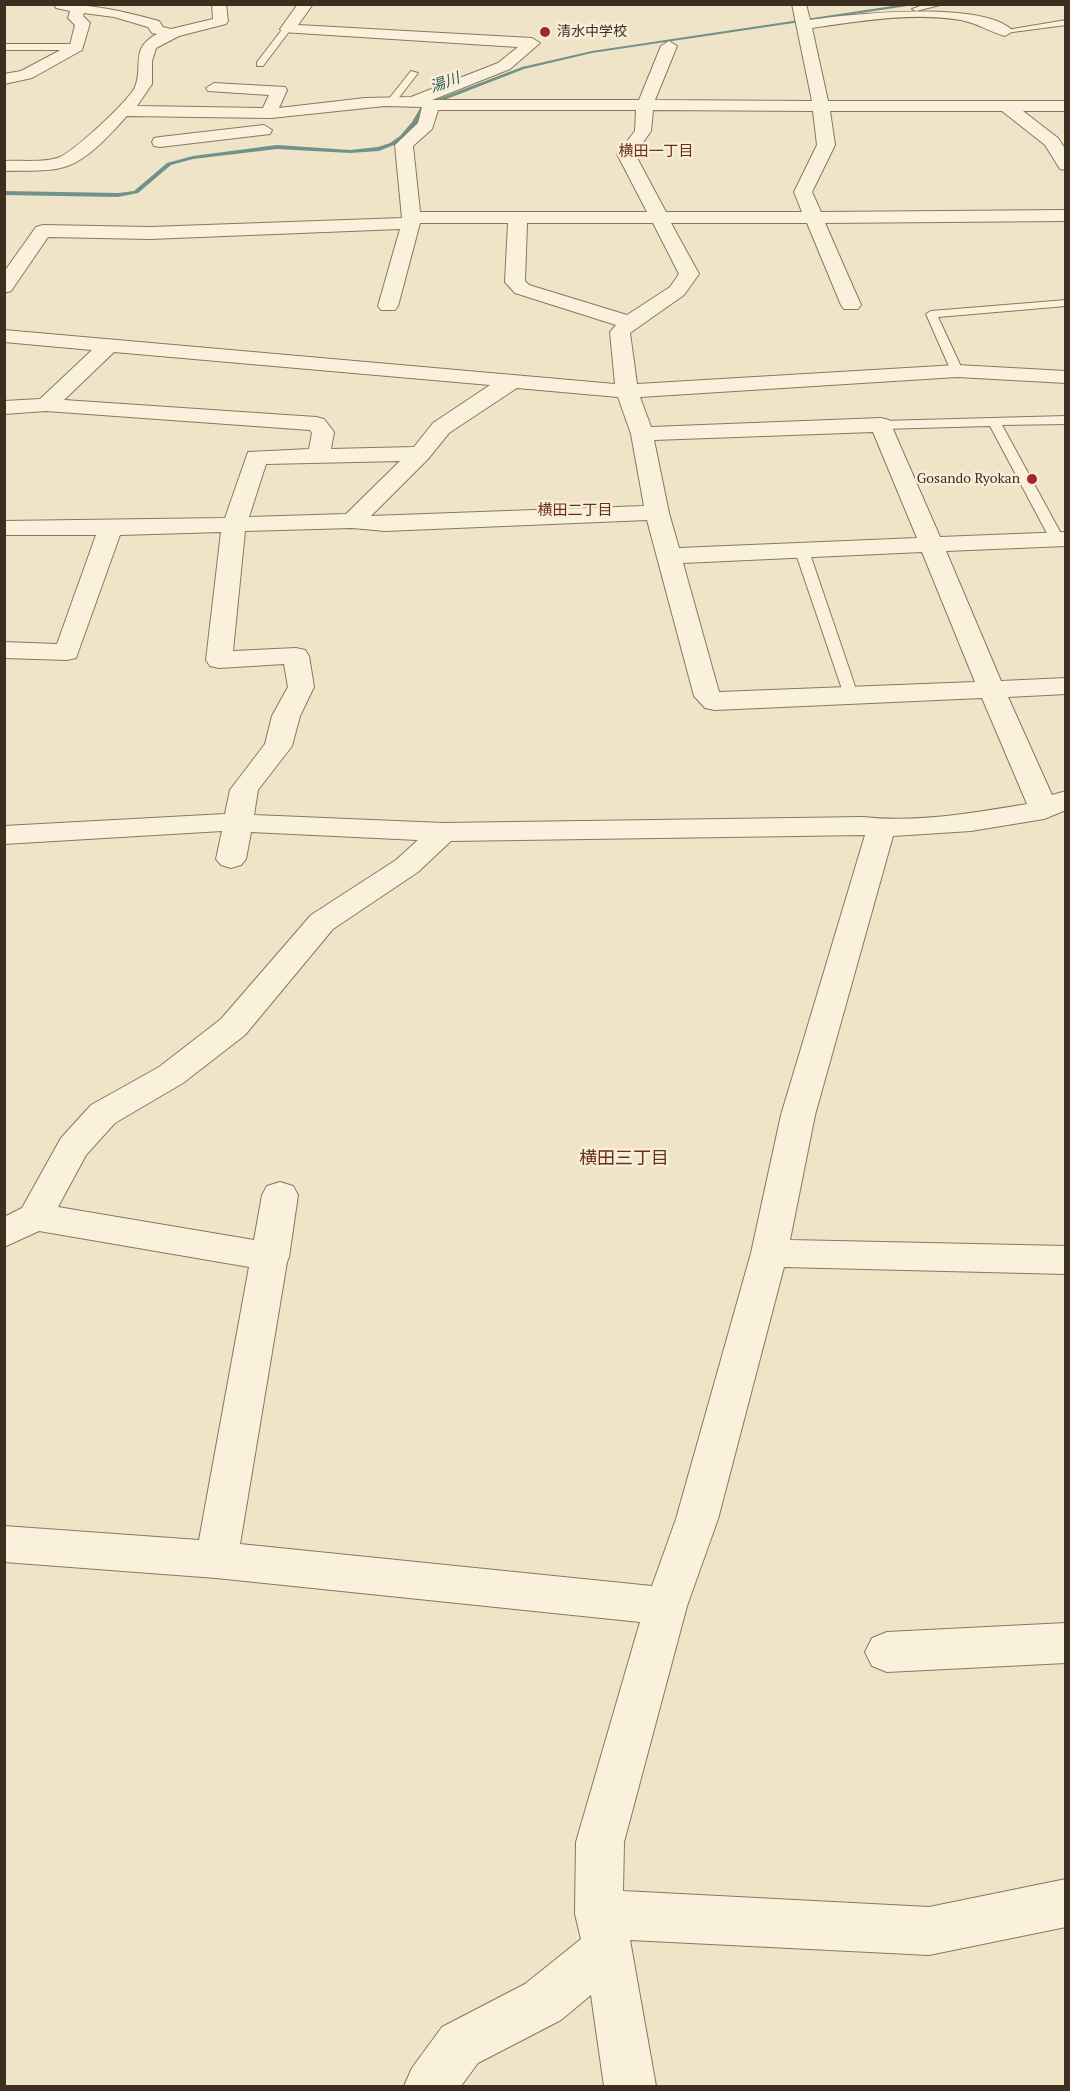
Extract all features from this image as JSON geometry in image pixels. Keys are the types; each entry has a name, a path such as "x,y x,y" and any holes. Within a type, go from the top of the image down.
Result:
{"street":[{"path":"4,166 65,161 126,111 143,87 144,56 151,45 172,34 221,21 219,4"},
{"path":"287,29 306,4"},
{"path":"69,6 116,13 154,24 157,30 172,34"},
{"path":"8,85 77,47 83,23 75,18 69,6"},
{"path":"851,305 803,192 826,145 821,105 802,18 916,9 981,17 1005,31"},
{"path":"287,29 532,43 504,66 427,103"},
{"path":"669,46 645,105 643,131 626,154 689,274 685,286 628,322 620,332 627,391 642,434 657,513 706,696 715,702 1065,686"},
{"path":"160,142 278,129 279,90 214,88"},
{"path":"126,111 277,112 391,102 1065,106"},
{"path":"388,306 411,220 404,145 426,125 429,109 427,103"},
{"path":"1005,105 1052,142 1065,165"},
{"path":"4,287 43,231 150,233 518,217 1065,215"},
{"path":"518,217 515,282 522,289 628,322"},
{"path":"4,336 627,391 957,371 1065,377"},
{"path":"46,405 108,346"},
{"path":"352,521 420,454 441,428 516,380"},
{"path":"4,408 46,405 316,424 323,432 319,455"},
{"path":"9,842 237,822 443,832 863,826 884,828 971,822 1055,805 990,690 933,546 881,425 642,434"},
{"path":"231,859 244,790 278,746 286,716 301,687 296,656 219,660 234,525 247,492 256,457 420,454"},
{"path":"4,528 110,528 352,521 385,524 657,513"},
{"path":"4,650 67,652 110,528"},
{"path":"669,556 1061,539"},
{"path":"630,2086 604,1931 600,1842 666,1606 697,1519 769,1253 798,1115 875,848 884,828"},
{"path":"271,1257 20,1226 73,1147 104,1113 171,1076 233,1027 322,922 407,866 443,832"},
{"path":"216,1560 280,1196"},
{"path":"769,1253 1065,1260"},
{"path":"4,1544 216,1560 666,1606"},
{"path":"887,1652 1065,1643"},
{"path":"430,2086 460,2045 543,2002 604,1931 929,1931 1065,1906"}],"lane":[{"path":"916,9 940,4"},
{"path":"1005,31 1065,22"},
{"path":"260,64 287,29"},
{"path":"4,47 77,47"},
{"path":"391,102 414,73"},
{"path":"957,371 931,314 1065,303"},
{"path":"881,425 1065,420"},
{"path":"994,422 1061,539"},
{"path":"802,551 851,695"}],"waterway":[{"name":"湯川","path":"4,193 118,195 136,192 169,164 181,160 241,150 277,147 350,152 379,149 392,144 407,133 424,106 522,68 592,52 919,4"}],"place":[{"name":"清水中学校","path":"545,32"},
{"name":"Gosando Ryokan","path":"1032,479"}],"district":[{"name":"横田一丁目","path":"656,152"},
{"name":"横田二丁目","path":"575,511"},
{"name":"横田三丁目","path":"624,1159"}]}
